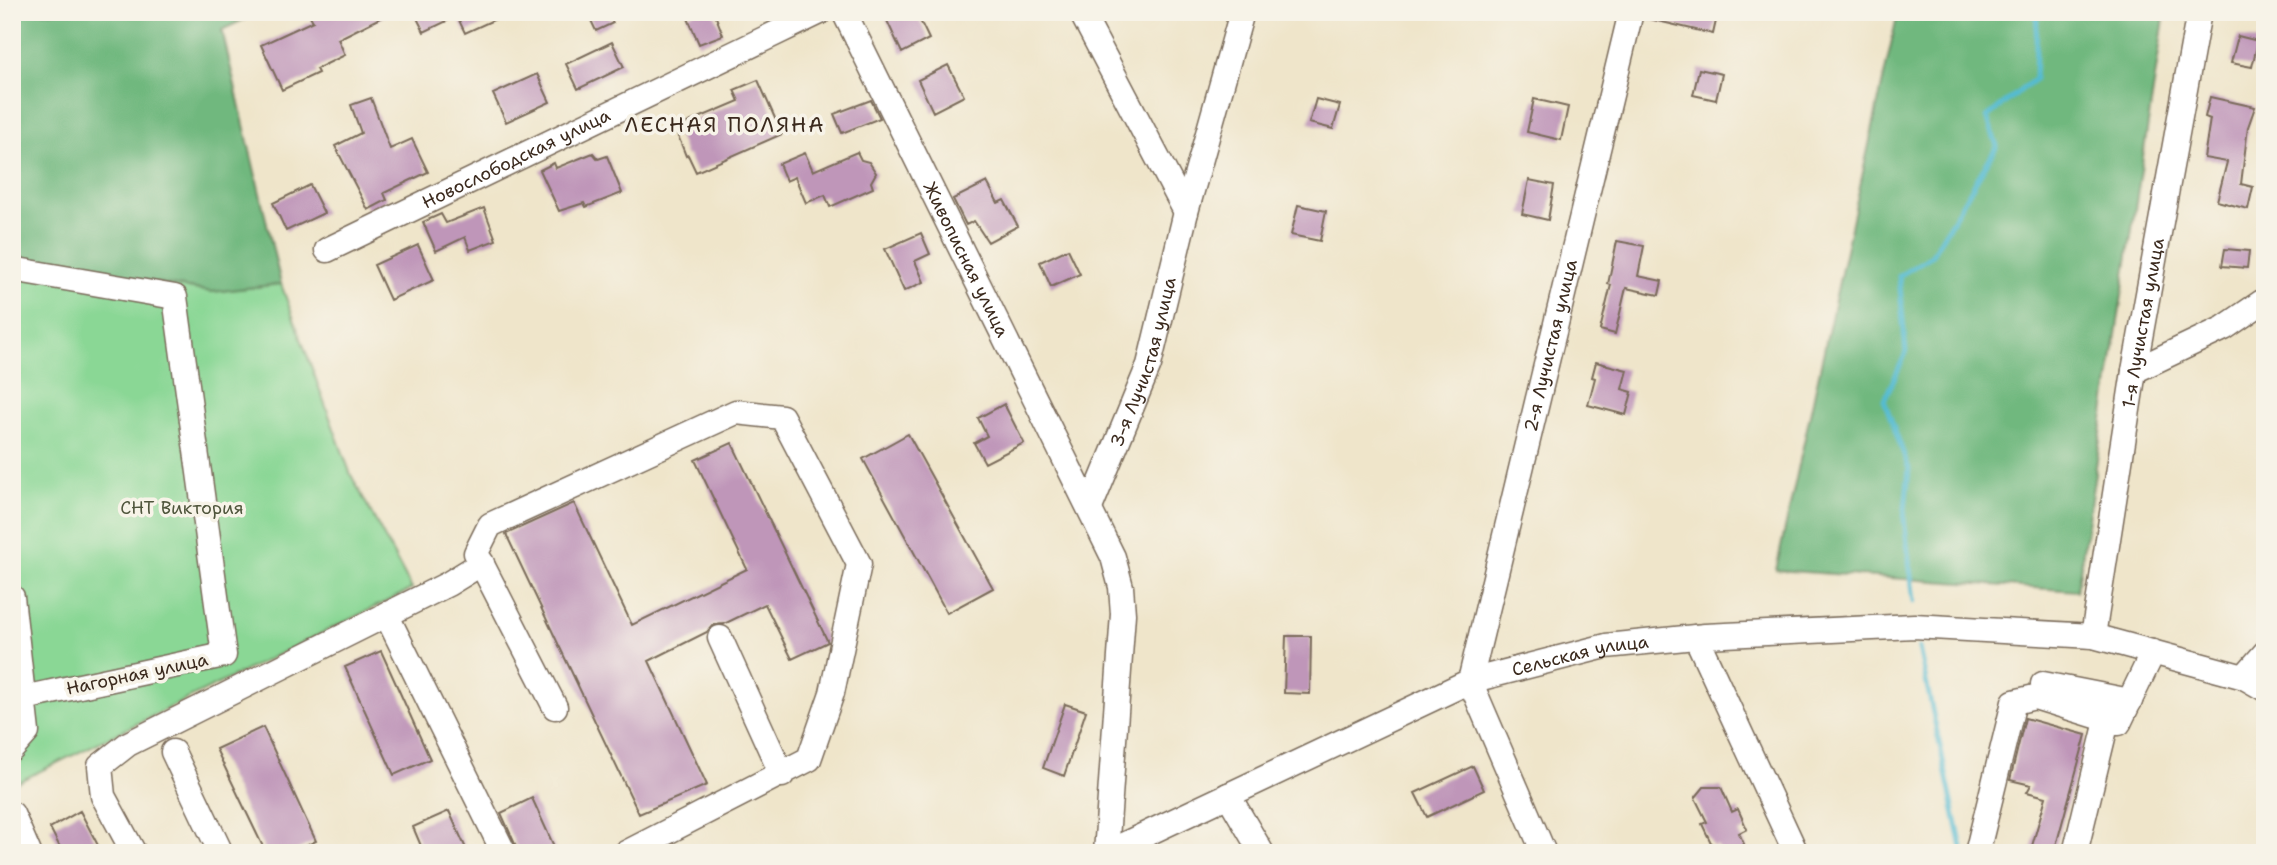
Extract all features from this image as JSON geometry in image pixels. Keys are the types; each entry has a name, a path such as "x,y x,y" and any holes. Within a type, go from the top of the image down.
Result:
{"street":[{"name":"Новослободская улица","path":"327,250 820,12"},
{"name":"Живописная улица","path":"844,12 1113,557 1121,587 1123,614 1106,853"},
{"path":"1081,12 1186,212"},
{"name":"3-я Лучистая улица","path":"1090,508 1149,365 1186,212 1242,12"},
{"name":"2-я Лучистая улица","path":"1470,681 1631,12"},
{"name":"1-я Лучистая улица","path":"2093,636 2134,371 2199,12"},
{"name":"Нагорная улица","path":"12,270 175,298 224,655 24,698"},
{"path":"2134,371 2224,328 2265,300"},
{"path":"555,707 476,553 490,525 736,412 782,417 859,564 832,693 809,759 626,853"},
{"path":"134,853 103,796 100,766 128,744 448,584 482,563"},
{"path":"12,597 27,732 12,749"},
{"path":"386,614 504,853"},
{"name":"Сельская улица","path":"1106,853 1470,681 1606,646 1696,637 1914,626 2093,636 2254,683"},
{"path":"1696,637 1796,853"},
{"path":"720,638 782,775"},
{"path":"1977,853 2014,702 2035,697 2119,723 2153,652"},
{"path":"2254,683 2265,653"},
{"path":"1470,681 1544,853"},
{"path":"2043,684 2130,701"},
{"path":"2075,853 2106,721"},
{"path":"173,752 221,853"},
{"path":"1228,795 1262,853"},
{"path":"12,814 29,853"}],"green space":[{"path":"12,12 259,12 222,30 281,284 212,292 12,258"},
{"path":"1898,12 2165,12 2077,591 1776,570"},
{"name":"СНТ Виктория","path":"12,258 212,292 281,284 351,475 412,589 12,785"}],"building":[{"path":"318,12 392,12 338,39 345,55 316,69 318,73 282,90 261,45 313,21 310,16"},
{"path":"414,12 511,12 465,33 457,16 424,32"},
{"path":"587,12 607,12 613,23 596,31"},
{"path":"696,12 714,12 723,35 699,44 687,16"},
{"path":"883,12 916,12 929,39 902,53"},
{"path":"1646,12 1718,12 1713,34 1645,18"},
{"path":"2238,36 2258,41 2252,67 2231,63"},
{"path":"612,42 624,67 578,89 566,64"},
{"path":"948,65 964,96 933,112 918,80"},
{"path":"1699,69 1722,74 1716,100 1693,95"},
{"path":"537,74 550,102 506,122 493,94"},
{"path":"758,80 782,134 696,172 688,155 686,156 675,128 739,101 734,90"},
{"path":"2210,97 2255,107 2248,127 2241,184 2253,187 2248,209 2217,201 2227,162 2204,158 2210,119 2205,117"},
{"path":"371,98 390,149 412,139 428,172 384,193 387,200 368,210 335,146 361,133 351,105"},
{"path":"1316,99 1340,105 1333,129 1309,123"},
{"path":"1534,99 1568,107 1561,140 1527,132"},
{"path":"871,100 880,118 842,133 834,114"},
{"path":"857,152 861,160 869,162 876,173 871,182 873,188 830,207 825,195 806,203 795,177 786,181 779,164 805,153 813,171"},
{"path":"593,153 598,159 607,156 622,193 586,207 584,203 559,211 540,170 554,163 556,168"},
{"path":"1529,180 1554,185 1548,220 1522,214"},
{"path":"987,182 998,203 1004,200 1018,226 988,242 974,221 966,225 953,199"},
{"path":"310,185 324,213 286,231 273,203"},
{"path":"1298,205 1326,211 1320,241 1291,235"},
{"path":"484,208 496,240 470,250 465,237 436,251 423,222 441,214 446,223"},
{"path":"921,233 930,254 915,261 924,282 904,291 885,249"},
{"path":"1617,241 1644,246 1638,276 1662,281 1659,295 1626,288 1615,334 1600,330 1611,285 1608,284"},
{"path":"418,245 434,280 390,300 374,265"},
{"path":"1068,249 1080,274 1051,287 1040,262"},
{"path":"2225,249 2249,251 2247,268 2222,266"},
{"path":"1596,362 1627,370 1622,389 1632,392 1626,415 1588,405"},
{"path":"1004,404 1024,443 985,463 974,443 987,436 978,418"},
{"path":"908,434 993,588 947,613 863,459"},
{"path":"732,443 828,642 792,659 765,604 724,624 713,625 707,632 649,661 707,785 639,814 506,534 574,503 632,625 747,569 695,460"},
{"path":"1286,636 1311,636 1310,694 1284,693"},
{"path":"381,651 430,759 394,775 345,667"},
{"path":"1065,704 1086,711 1064,776 1043,768"},
{"path":"2025,718 2086,735 2054,853 2030,853 2046,797 2027,792 2031,785 2010,780"},
{"path":"263,727 316,841 291,853 266,853 216,749"},
{"path":"1473,766 1484,790 1427,817 1415,793"},
{"path":"1704,787 1721,787 1732,812 1738,809 1747,829 1739,833 1748,853 1721,853 1717,845 1713,847 1702,824 1707,822 1695,798"},
{"path":"532,798 557,853 519,853 501,813"},
{"path":"80,811 102,853 63,853 50,828"},
{"path":"449,811 468,853 424,853 413,827"}],"waterway":[{"path":"1914,601 1904,519 1909,469 1884,400 1906,353 1899,276 1931,256 1997,146 1987,117 2035,79 2037,12"},
{"path":"1919,648 1963,853"}],"district":[{"name":"ЛЕСНАЯ ПОЛЯНА","path":"725,125"}]}
